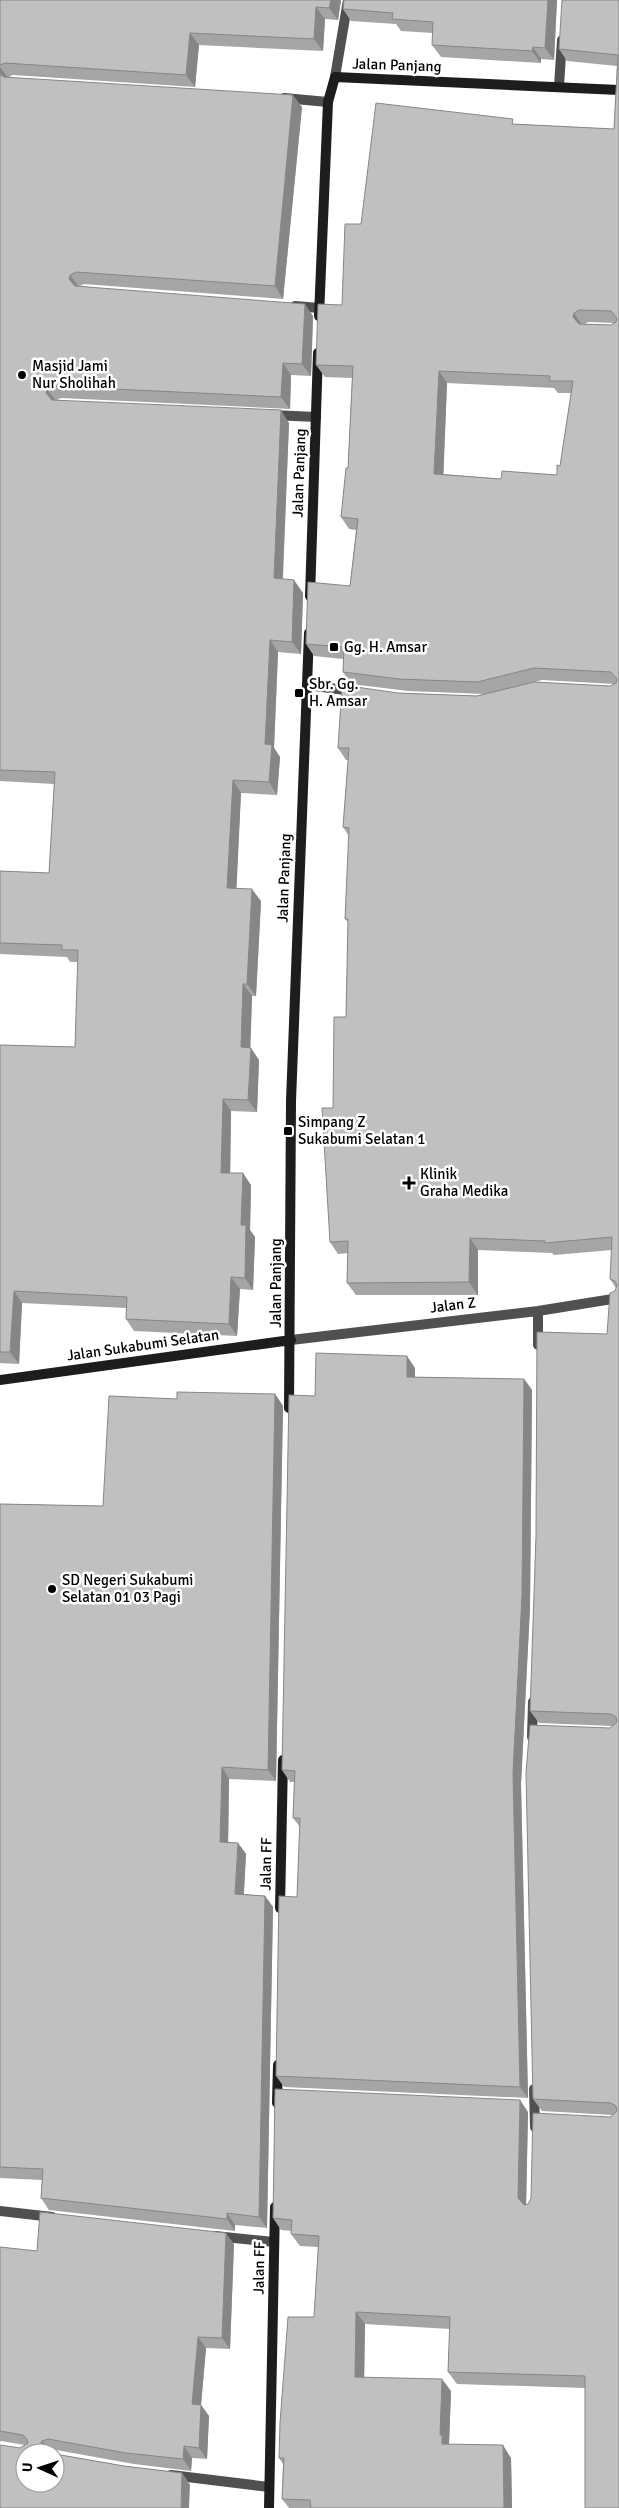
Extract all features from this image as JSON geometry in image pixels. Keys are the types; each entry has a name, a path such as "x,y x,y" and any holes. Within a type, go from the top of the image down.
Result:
{"street":[{"path":"336,77 348,0"},
{"path":"559,86 562,29"},
{"name":"Jalan Panjang","path":"310,606 318,333 328,102 336,77 619,90"},
{"path":"269,98 328,102"},
{"path":"282,306 319,308"},
{"name":"Jalan Panjang","path":"257,414 316,417"},
{"name":"Jalan Panjang","path":"290,1340 291,1101 309,626"},
{"path":"307,685 362,692"},
{"name":"Jalan Z","path":"290,1340 538,1311 619,1298"},
{"path":"538,1311 538,1360"},
{"path":"289,1419 290,1340"},
{"name":"Jalan Sukabumi Selatan","path":"0,1380 290,1340"},
{"path":"531,1748 537,1730 533,1692"},
{"name":"Jalan FF","path":"280,1915 283,1746"},
{"path":"277,2114 282,2094 278,2054"},
{"path":"534,2076 529,2105 540,2118 535,2136"},
{"name":"Jalan FF","path":"269,2508 275,2193"},
{"path":"0,2211 59,2218"},
{"path":"206,2235 274,2242"},
{"path":"163,2474 269,2487"}],"building":[{"path":"0,0 331,0 329,8 316,7 314,39 190,33 186,75 5,63 0,65"},
{"path":"344,0 548,0 545,48 533,47 532,51 432,45 433,22 392,19 393,13 343,9"},
{"path":"562,0 619,0 619,2508 585,2508 585,2376 448,2372 450,2317 356,2312 355,2377 442,2379 440,2435 442,2435 442,2444 503,2445 504,2508 311,2508 310,2500 282,2499 284,2458 279,2458 280,2423 288,2317 314,2317 319,2236 291,2234 292,2220 273,2218 275,2089 520,2100 518,2198 524,2205 528,2204 531,2198 533,2113 610,2117 617,2111 616,2106 611,2103 533,2099 526,1772 530,1725 610,1728 617,1722 616,1717 611,1714 530,1711 536,1536 537,1332 607,1334 610,1293 615,1291 617,1285 615,1281 610,1279 612,1237 545,1243 545,1241 470,1238 469,1282 347,1283 348,1241 330,1242 322,1108 333,1108 334,1017 346,1017 348,919 345,919 349,828 343,827 349,748 338,748 342,685 398,693 477,696 534,682 610,686 616,683 617,679 611,672 534,668 477,682 399,679 343,672 344,647 306,644 308,582 350,586 358,519 341,517 346,468 348,468 353,366 316,365 318,304 342,305 345,224 361,224 376,103 513,119 512,124 614,129 618,55 559,49","holes":["579,310 611,311 617,318 616,322 611,325 579,324 573,317 574,313","439,371 550,376 549,381 573,381 560,466 557,465 557,475 502,471 501,479 434,474"]},
{"path":"0,74 4,77 293,95 275,286 76,272 70,275 69,279 75,286 305,304 302,364 283,363 281,397 53,386 47,389 46,393 52,400 281,410 274,578 294,580 292,642 270,640 265,744 272,745 269,782 233,780 227,888 252,889 247,984 243,984 241,1047 251,1048 248,1100 223,1099 221,1173 243,1173 241,1225 246,1225 245,1278 231,1277 229,1324 126,1319 127,1297 14,1291 10,1352 0,1352 0,1045 75,1047 78,950 62,950 62,945 0,943 0,871 49,873 55,772 0,770"},
{"path":"316,1353 407,1356 407,1377 524,1379 522,1595 513,1773 520,2087 276,2076 279,1896 297,1897 300,1818 293,1818 295,1771 282,1770 289,1395 315,1396"},
{"path":"177,1392 275,1394 268,1770 222,1767 220,1842 238,1843 235,1894 265,1896 259,2217 227,2213 227,2219 41,2198 43,2169 0,2167 0,1504 103,1506 109,1396 177,1399"},
{"path":"40,2212 226,2233 222,2338 198,2337 192,2404 201,2405 199,2448 184,2446 183,2459 126,2453 48,2439 41,2443 28,2443 23,2435 0,2431 0,2247 37,2251"},
{"path":"0,2445 15,2447 15,2493 65,2493 65,2456 124,2466 182,2473 181,2508 0,2508"}],"place":[{"name":"Masjid Jami Nur Sholihah","path":"22,375"},
{"name":"Gg. H. Amsar","path":"334,647"},
{"name":"Sbr. Gg. H. Amsar","path":"299,693"},
{"name":"Simpang Z Sukabumi Selatan 1","path":"288,1131"},
{"name":"Klinik Graha Medika","path":"409,1183"},
{"name":"SD Negeri Sukabumi Selatan 01 03 Pagi","path":"52,1589"}]}
